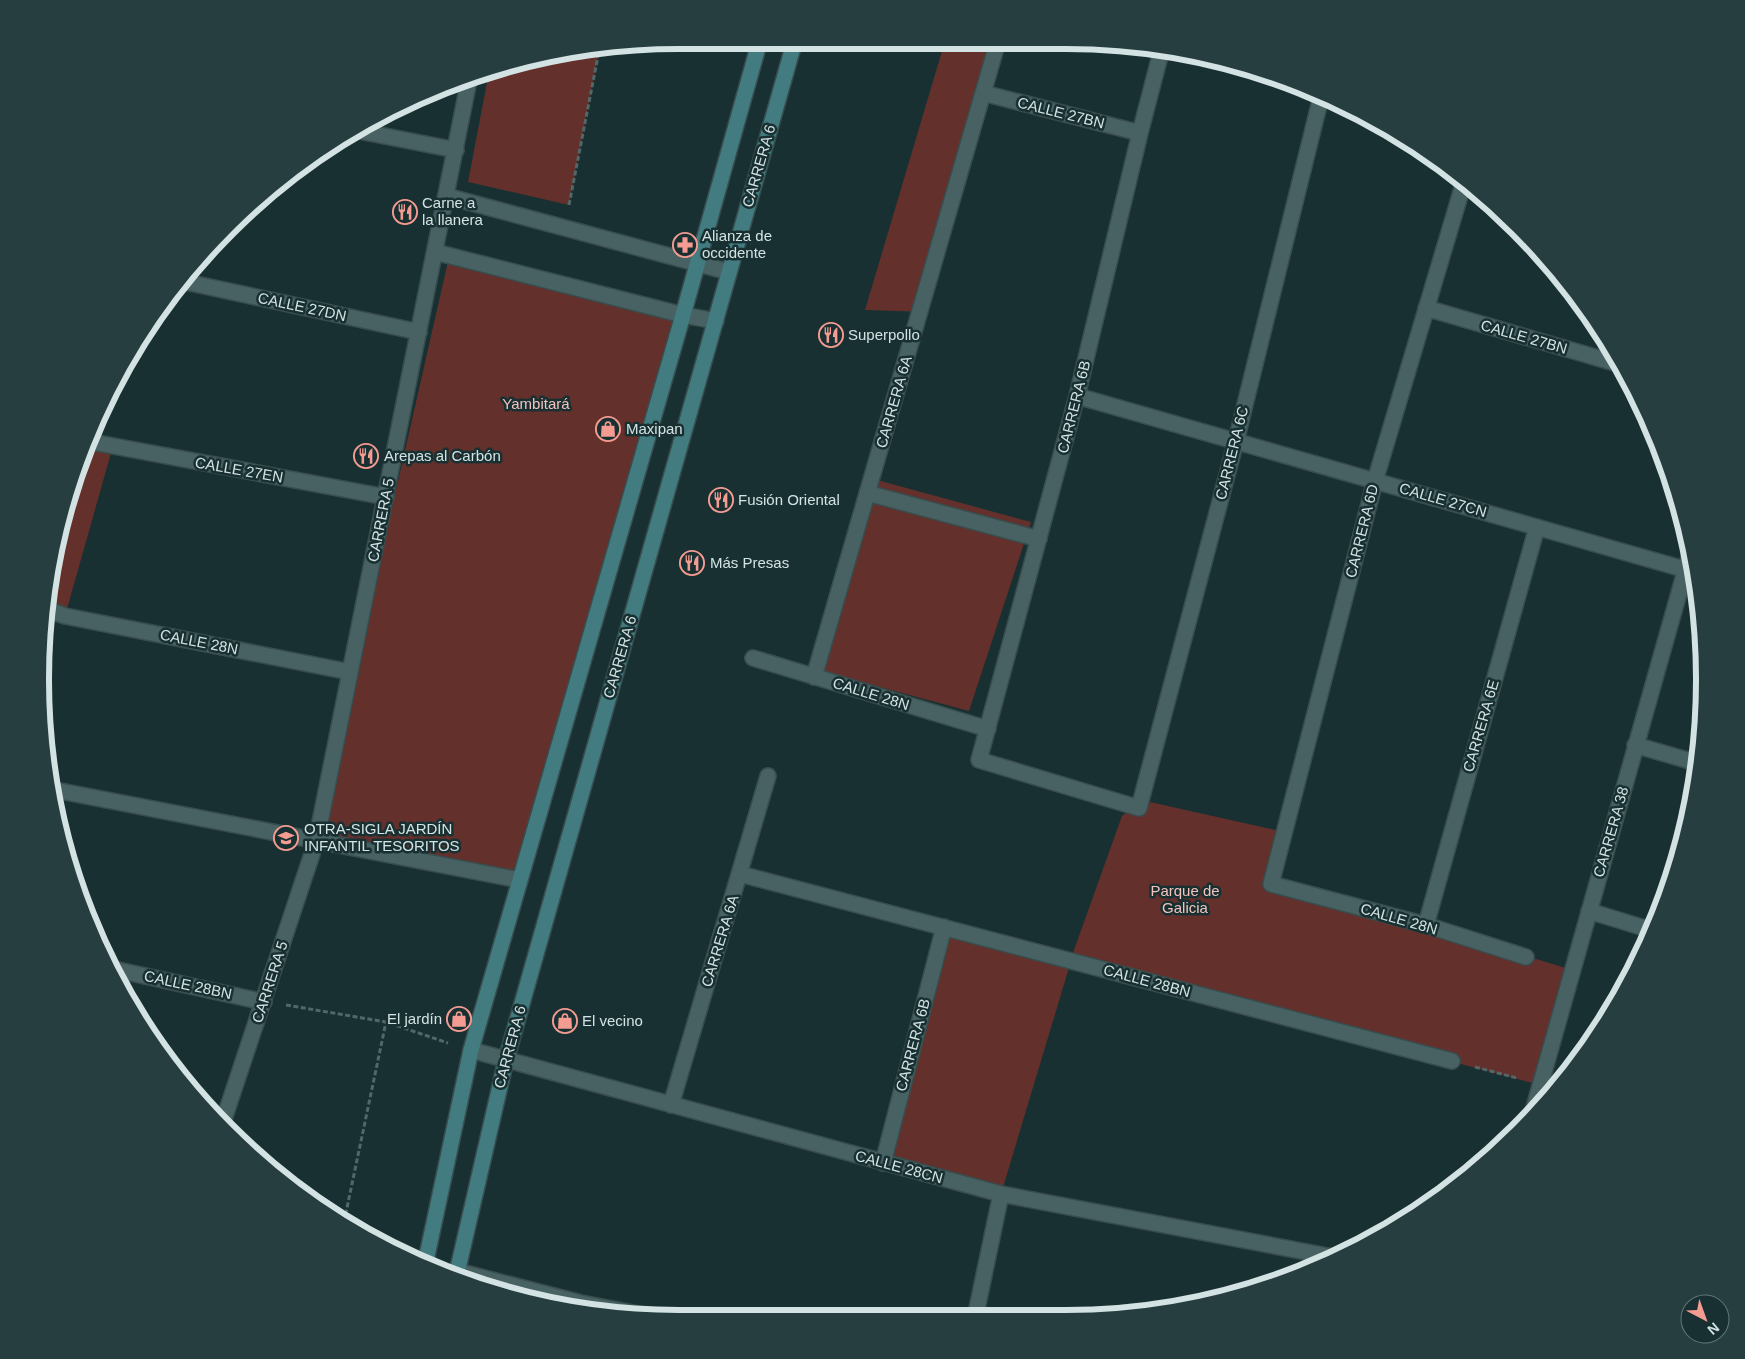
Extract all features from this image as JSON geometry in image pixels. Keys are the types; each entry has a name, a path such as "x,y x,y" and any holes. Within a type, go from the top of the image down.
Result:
{"main road":[{"path":"427,1257 471,1050 683,315 757,49"},
{"name":"CARRERA 6","path":"457,1269 506,1060 793,49"}],"street":[{"name":"CARRERA 6A","path":"814,677 996,49"},
{"name":"CARRERA 6B","path":"979,760 1078,396 1160,56"},
{"name":"CARRERA 5","path":"224,1116 264,1002 316,842 469,85"},
{"name":"CALLE 27BN","path":"983,93 1140,133"},
{"name":"CARRERA 6C","path":"979,760 1139,808 1236,441 1319,103"},
{"path":"365,132 456,150"},
{"name":"CARRERA 6D","path":"1271,884 1375,481 1462,189"},
{"path":"446,196 729,272"},
{"path":"435,252 683,315 716,321"},
{"name":"CALLE 27DN","path":"190,283 419,332"},
{"name":"CALLE 27BN","path":"1426,308 1611,362"},
{"name":"CALLE 27CN","path":"1078,396 1686,570"},
{"name":"CALLE 27EN","path":"95,443 386,497"},
{"path":"868,492 1039,539"},
{"name":"CARRERA 6E","path":"1426,926 1537,527"},
{"name":"CARRERA 38","path":"1547,1086 1589,911 1635,745 1687,576"},
{"name":"CALLE 28N","path":"53,611 64,616 350,672"},
{"name":"CALLE 28N","path":"753,658 988,729"},
{"path":"1635,745 1691,761"},
{"name":"CARRERA 6A","path":"671,1105 768,776"},
{"path":"59,791 520,880"},
{"name":"CALLE 28BN","path":"740,874 1452,1061"},
{"name":"CALLE 28N","path":"1271,884 1426,926 1526,957"},
{"path":"1589,911 1645,928"},
{"name":"CARRERA 6B","path":"883,1163 944,927"},
{"name":"CALLE 28BN","path":"120,971 264,1002"},
{"name":"CALLE 28CN","path":"471,1050 1001,1194 1323,1255"},
{"path":"977,1310 1001,1194"}],"path":[{"path":"569,205 598,54"},
{"path":"264,1002 386,1022 471,1050"},
{"path":"346,1214 386,1022"},
{"path":"1452,1061 1547,1087"}],"green space":[{"path":"943,49 1004,49 927,312 865,310"},
{"path":"598,54 569,205 468,182 488,79 556,61"},
{"name":"Yambitará","path":"449,257 683,315 520,880 316,842"},
{"path":"95,443 113,446 65,616 53,611 61,556 70,516"},
{"path":"877,480 1031,522 969,711 816,670"},
{"name":"Parque de Galicia","path":"1141,800 1284,832 1271,883 1426,925 1572,970 1540,1085 1071,961 1001,1194 883,1163 944,927 1070,961 1122,816"}],"place":[{"name":"Carne a la llanera","path":"405,212"},
{"name":"Alianza de occidente","path":"685,245"},
{"name":"Superpollo","path":"831,335"},
{"name":"Maxipan","path":"608,429"},
{"name":"Arepas al Carbón","path":"366,456"},
{"name":"Fusión Oriental","path":"721,500"},
{"name":"Más Presas","path":"692,563"},
{"name":"OTRA-SIGLA JARDÍN INFANTIL TESORITOS","path":"286,838"},
{"name":"El jardín","path":"459,1019"},
{"name":"El vecino","path":"565,1021"}]}
